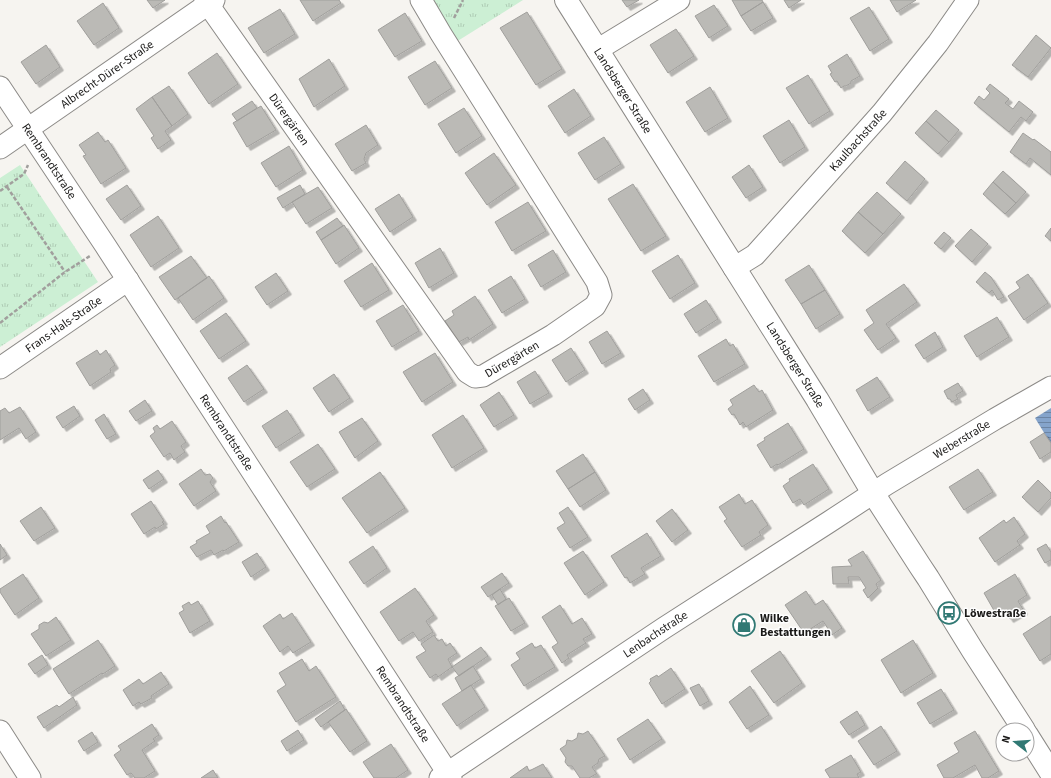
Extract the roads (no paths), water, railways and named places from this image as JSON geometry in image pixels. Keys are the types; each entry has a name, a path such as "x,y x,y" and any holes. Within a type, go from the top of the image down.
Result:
{"street":[{"name":"Dürergärten","path":"209,1 467,372 475,377 483,376 565,327 595,306 601,295 597,282 421,0"},
{"name":"Landsberger Straße","path":"566,0 817,399 873,493 1019,722"},
{"path":"597,50 679,0"},
{"name":"Kaulbachstraße","path":"734,268 755,255 882,113 938,43 968,0"},
{"name":"Albrecht-Dürer-Straße","path":"0,148 209,1"},
{"name":"Rembrandtstraße","path":"0,87 128,280 446,776"},
{"name":"Frans-Hals-Straße","path":"0,368 128,280"},
{"name":"Weberstraße","path":"873,493 1051,387"},
{"name":"Lenbachstraße","path":"446,776 664,628 873,493"},
{"path":"0,731 30,778"},
{"path":"1035,748 1051,773"}],"water":[{"path":"1051,408 1051,444 1035,418"}],"place":[{"name":"Löwestraße","path":"949,613"},
{"name":"Wilke Bestattungen","path":"744,625"}]}
